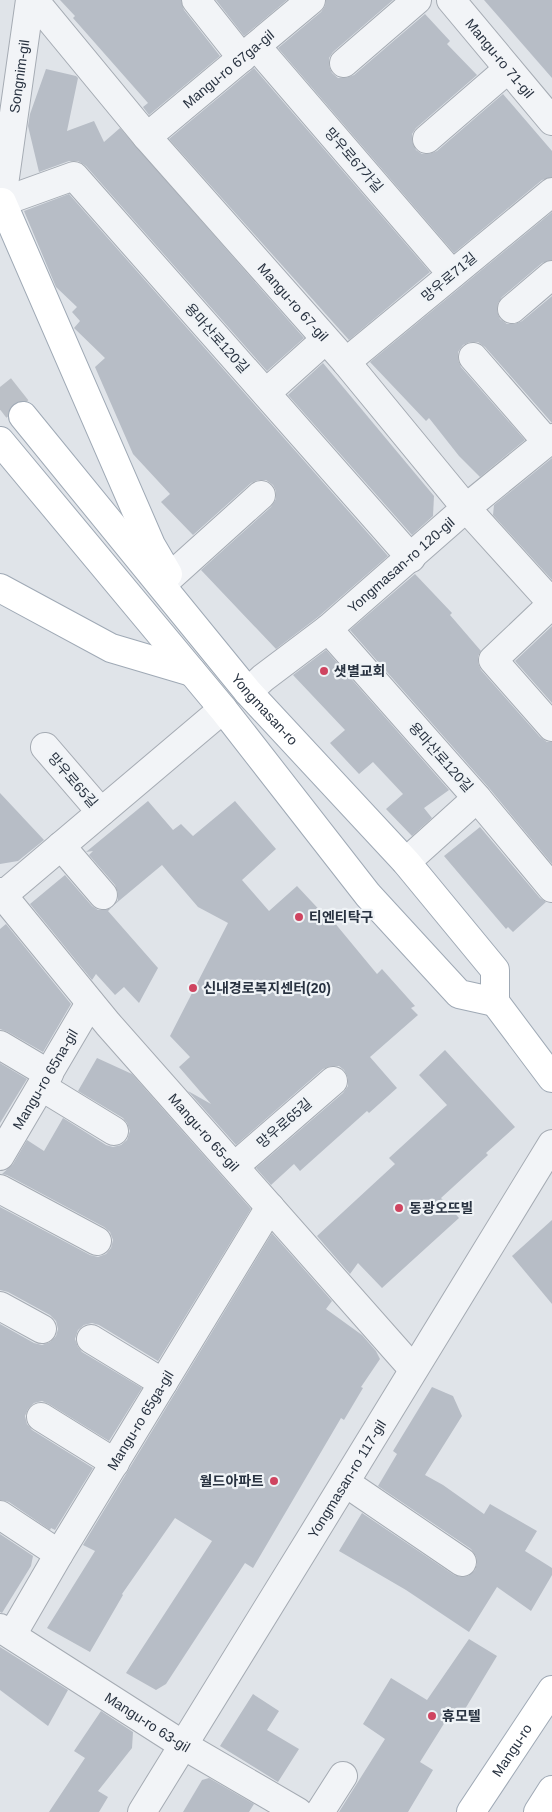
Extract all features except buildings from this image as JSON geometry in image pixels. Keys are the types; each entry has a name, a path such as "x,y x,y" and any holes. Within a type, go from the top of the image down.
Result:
{"main road":[{"path":"1,207 152,545 170,577 190,621"},
{"name":"Yongmasan-ro","path":"23,416 248,692 406,862 495,970 495,1002"},
{"path":"0,441 223,709 368,895 459,994 495,1002 552,1078"},
{"path":"0,588 111,648 192,672"},
{"name":"Mangu-ro","path":"471,1812 552,1690"},
{"path":"538,1812 552,1790"}],"street":[{"name":"Songnim-gil","path":"1,207 30,0"},
{"name":"Mangu-ro 67-gil","path":"34,0 147,137 346,362 466,508 552,604"},
{"name":"망우로67가길","path":"196,0 249,52 452,274"},
{"name":"Mangu-ro 67ga-gil","path":"147,137 310,0"},
{"path":"344,63 417,0"},
{"name":"Mangu-ro 71-gil","path":"451,0 508,70 551,118"},
{"path":"427,139 508,70"},
{"name":"용마산로120길","path":"1,207 74,176 411,558"},
{"name":"망우로71길","path":"346,362 552,192"},
{"path":"512,309 552,274"},
{"path":"266,394 325,340"},
{"path":"473,357 550,440"},
{"name":"Yongmasan-ro 120-gil","path":"248,692 263,678 328,629 466,508 550,440"},
{"path":"170,577 260,494"},
{"path":"552,604 493,660 552,727"},
{"name":"용마산로120길","path":"328,629 477,798 552,888"},
{"path":"2,894 223,709"},
{"name":"망우로65길","path":"45,747 101,812"},
{"path":"406,862 477,798"},
{"path":"61,846 103,895"},
{"name":"Mangu-ro 65-gil","path":"2,894 90,1003 413,1369"},
{"name":"Mangu-ro 65na-gil","path":"0,1156 90,1003"},
{"path":"0,1045 45,1081 114,1131"},
{"name":"망우로65길","path":"235,1166 332,1081"},
{"name":"Yongmasan-ro 117-gil","path":"142,1812 346,1483 413,1369 552,1144"},
{"path":"0,1189 97,1242"},
{"name":"Mangu-ro 65ga-gil","path":"6,1632 59,1554 270,1207"},
{"path":"0,1306 42,1329"},
{"path":"91,1339 163,1383"},
{"path":"41,1417 115,1463"},
{"path":"346,1483 462,1562"},
{"path":"0,1515 59,1554"},
{"name":"Mangu-ro 63-gil","path":"6,1632 183,1745 298,1812"},
{"path":"320,1812 343,1776"}],"tunnel":[{"path":"0,387 23,416"}],"place":[{"name":"샛별교회","path":"324,671"},
{"name":"티엔티탁구","path":"299,917"},
{"name":"신내경로복지센터(20)","path":"193,988"},
{"name":"동광오뜨빌","path":"399,1208"},
{"name":"월드아파트","path":"274,1481"},
{"name":"휴모텔","path":"432,1716"}]}
